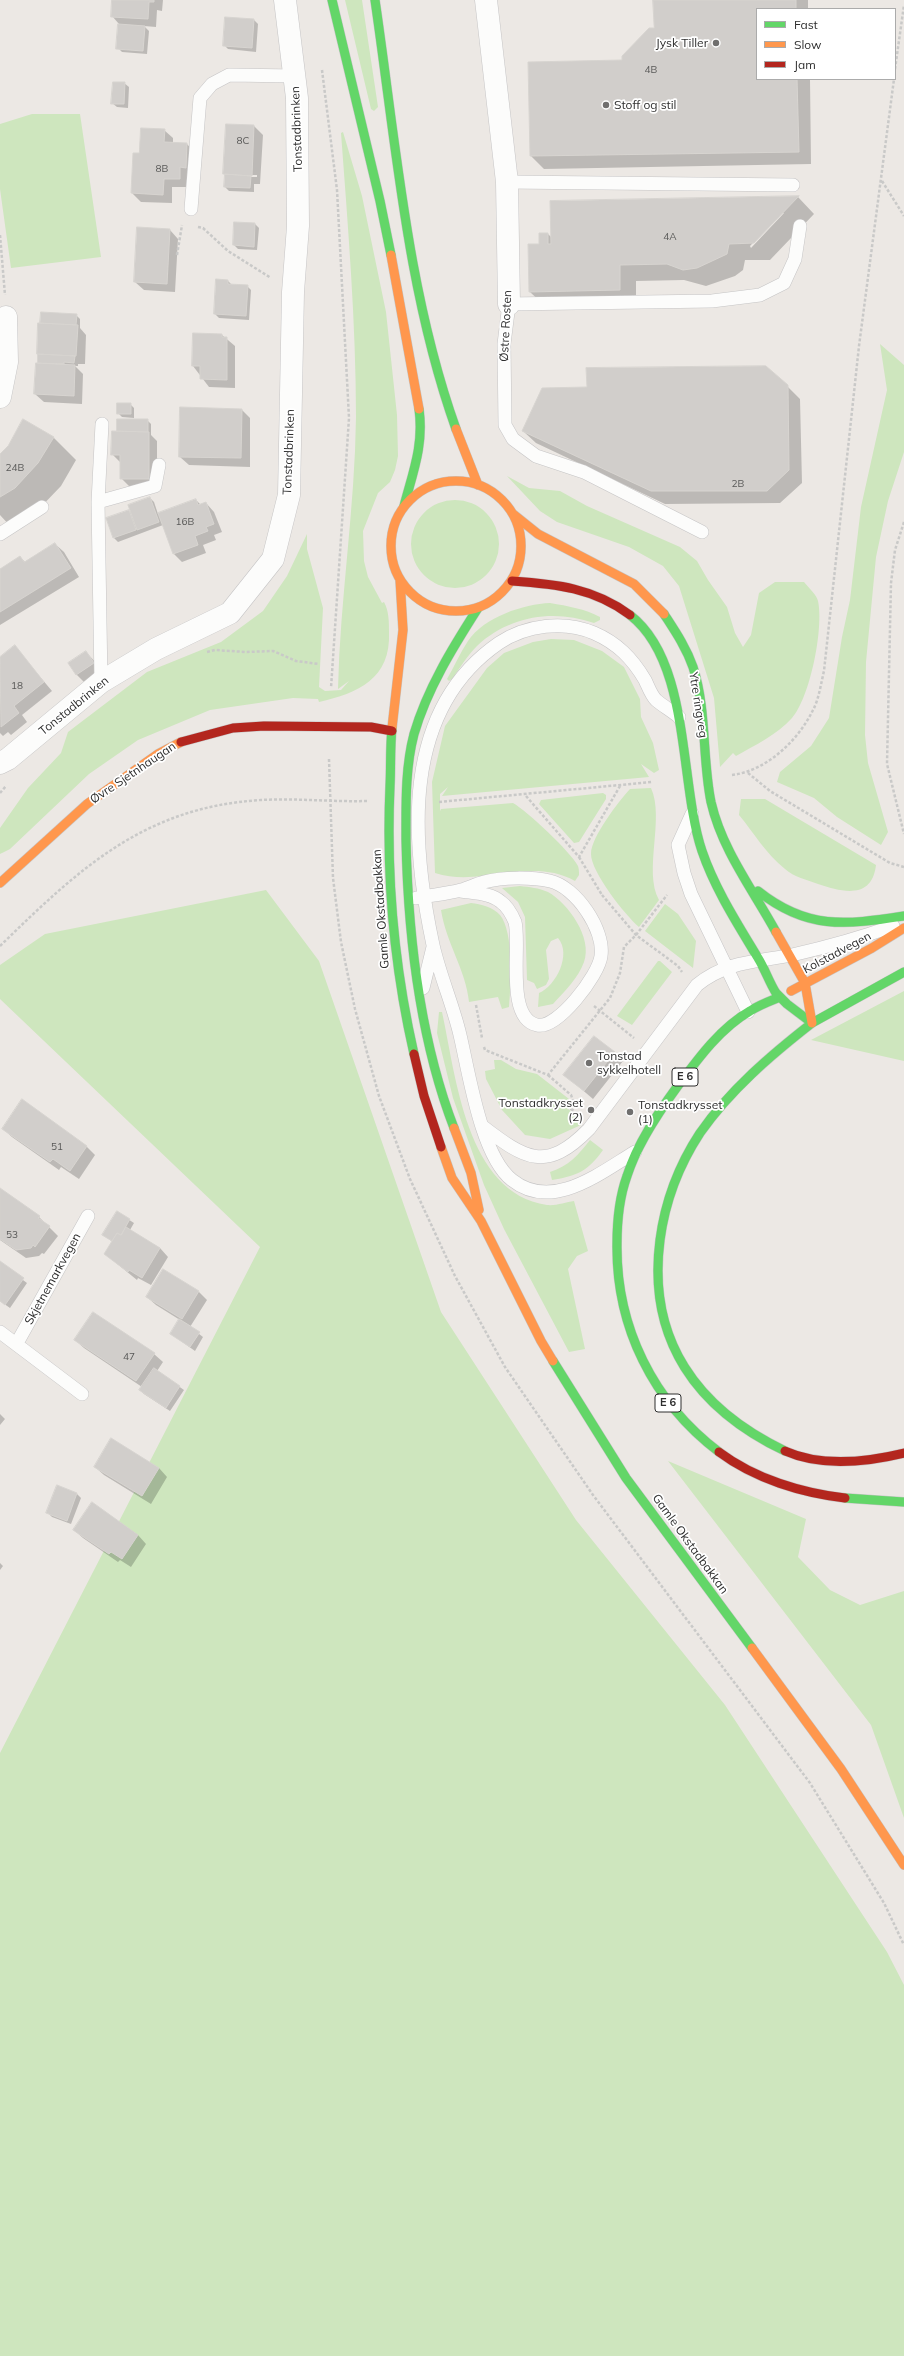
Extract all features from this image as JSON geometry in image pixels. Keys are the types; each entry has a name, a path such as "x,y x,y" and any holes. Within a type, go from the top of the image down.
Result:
{"main road":[{"path":"332,0 380,201 416,384 422,430 420,448 404,506 395,523 391,542 392,561 400,580 414,597 434,608 456,612 478,608 497,597 512,581 519,565 522,548 520,530 513,514 504,502 492,492 478,485 458,481 438,483 419,492 404,506"},
{"path":"375,0 404,195 429,331 454,427 478,485"},
{"name":"Ytre ringveg","path":"513,514 538,534 634,584 660,608 681,639 693,667 699,694 711,801 718,827 729,852 748,882 805,983 812,1023"},
{"name":"Gamle Okstadbakkan","path":"400,580 403,630 392,731 388,836 395,953 402,1001 424,1096 452,1178 481,1221 541,1341 626,1478 841,1768 904,1866"},
{"name":"Ytre ringveg","path":"512,581 553,584 589,592 610,600 638,622 658,648 666,668 679,717 692,812 704,859 714,883 780,997 812,1023"},
{"name":"Gamle Okstadbakkan","path":"478,608 451,650 434,681 423,732 410,755 406,794 408,899 420,998 442,1092 470,1172 481,1221"},
{"name":"Øvre Sjetnhaugan","path":"0,883 87,804 158,754 179,742 233,728 264,726 371,727 392,731"},
{"name":"Ytre ringveg","path":"748,882 767,900 792,915 814,922 858,924 904,916"},
{"name":"Kolstadvegen","path":"780,997 872,948 904,928"},
{"path":"812,1023 904,972"},
{"name":"E 6","path":"780,997 748,1012 703,1054 673,1092 635,1152 621,1195 616,1245 618,1283 625,1319 638,1355 658,1390 680,1417 706,1442 743,1467 785,1484 818,1494 904,1502"},
{"name":"E 6","path":"812,1023 782,1046 751,1073 725,1102 693,1146 676,1178 663,1222 660,1248 659,1288 664,1324 681,1363 701,1392 726,1416 756,1436 788,1452 821,1459 856,1461 904,1453"}],"street":[{"name":"Tonstadbrinken","path":"0,763 8,759 101,682 156,649 230,613 272,559 289,495 293,292 298,226 298,146 295,76 285,0"},
{"name":"Østre Rosten","path":"486,0 507,182 509,304"},
{"path":"0,397 7,362 6,317"},
{"name":"Øvre Sjetnhaugan","path":"392,731 423,732"}],"lane":[{"path":"191,209 200,98 212,84 229,75 295,76"},
{"path":"507,182 793,185"},
{"path":"509,304 712,300 760,295 784,283 795,259 800,226"},
{"name":"Østre Rosten","path":"509,304 504,344 506,425 513,439 536,456 584,472 702,532"},
{"path":"101,682 98,502 102,424"},
{"path":"98,502 155,486 159,465"},
{"path":"0,534 42,507"},
{"path":"635,1152 594,1177 564,1190 546,1192 528,1189 511,1180 499,1167 491,1151 482,1126 455,1010 434,948 424,896 419,836 419,795 423,732 440,711 458,682 489,650 509,636 526,629 545,626 570,626 592,632 618,646 636,664 654,699 679,717"},
{"path":"692,812 678,845 691,894 748,1012"},
{"path":"391,900 408,899 461,890 484,882 519,879 551,881 567,890 579,900 596,928 601,945 601,957 592,976 578,995 559,1017 550,1024 537,1025 527,1020 522,1014 518,1000 515,922 509,910 500,901 486,895 461,890"},
{"path":"408,899 434,948 420,998"},
{"path":"482,1126 513,1150 529,1156 545,1156 562,1150 575,1143 589,1129 697,985 709,974 725,967 790,955 862,938 904,922"},
{"name":"Skjetnemarkvegen","path":"17,1343 88,1216"},
{"path":"0,1332 17,1343 82,1394"}],"path":[{"path":"896,61 904,5"},
{"path":"322,68 337,190 350,418 331,688"},
{"path":"729,775 748,773 794,740 814,709 824,671 859,346 882,181 894,80"},
{"path":"882,181 904,216"},
{"path":"177,255 180,225 188,226"},
{"path":"195,227 203,228 228,251 293,292"},
{"path":"0,236 6,317"},
{"path":"904,522 895,550 891,583 887,764 904,834"},
{"path":"204,653 215,650 246,652 273,651 296,661 319,664"},
{"path":"329,759 330,802"},
{"path":"748,773 770,791 890,863 904,867"},
{"path":"439,802 526,796 652,782"},
{"path":"526,796 580,857 620,786"},
{"path":"0,946 56,891 91,862 129,837 161,823 193,812 224,804 262,800 330,802 371,801"},
{"path":"602,895 636,935 678,966 682,976"},
{"path":"578,995 648,1049"},
{"path":"548,1075 571,1095 573,1100 571,1109 580,1114"}],"green space":[{"path":"345,0 362,0 378,107 374,111 371,109"},
{"path":"32,114 80,114 101,257 11,268 0,189 0,124"},
{"path":"343,132 362,196 386,312 397,415 398,456 395,470 390,482 378,493 363,531 364,561 368,577 382,603 384,602 386,605 388,613 388,648 384,662 378,672 369,681 347,694 319,702 318,699 293,698 210,710 138,740 89,774 10,849 0,854 0,828 28,788 61,753 68,732 147,672 221,642 263,611 287,576 307,534 307,549 323,608 319,687 325,691 341,690 349,681 338,689 339,655 353,485 356,417 353,311 341,133"},
{"path":"880,344 904,365 904,452 888,501 876,557 866,662 865,735 868,763 888,832 881,845 837,817 814,798 777,782 780,772 811,746 829,718 842,637 850,600 861,507 887,390"},
{"path":"507,476 529,488 560,491 587,506 680,547 697,561 727,607 735,633 743,647 751,635 759,593 775,582 804,582 818,601 819,628 810,679 799,708 792,718 780,730 766,739 736,756 733,753 720,767 714,698 679,586 663,566 629,547 557,522 540,511"},
{"path":"455,500 472,503 486,513 496,527 499,544 496,561 486,575 472,585 455,588 438,585 424,575 414,561 411,544 414,527 424,513 438,503"},
{"path":"550,603 588,612 600,617 600,620 594,623 563,616 547,616 517,622 503,628 477,646 467,657 453,678 449,681 447,679 468,641 484,625 505,613 517,609"},
{"path":"551,639 574,640 602,651 624,667 640,699 641,717 653,743 659,770 654,773 641,764 649,777 442,796 448,787 440,794 440,811 441,809 513,803 520,807 538,823 567,851 578,866 579,875 575,881 558,874 541,871 523,871 470,877 452,877 435,873 432,782 445,726 487,668 504,653 533,642"},
{"path":"651,788 655,801 656,814 653,875 659,900 639,927 602,882 592,862 591,854 592,847 600,829 630,789"},
{"path":"603,793 606,795 606,799 579,842 574,843 539,804 541,800"},
{"path":"741,799 765,799 876,865 869,884 862,889 846,891 818,884 792,874 778,863 766,850 739,815"},
{"path":"520,886 548,892 556,897 577,922 585,942 586,953 582,968 571,984 553,1004 538,1007 539,993 551,984 560,969 563,961 562,945 558,938 551,941 546,950 549,979 546,985 537,989 534,983 527,980 525,917 518,902 502,888"},
{"path":"266,890 319,961 441,1312 576,1520 725,1705 887,1952 904,1985 904,2356 0,2356 0,1753 260,1247 0,999 0,965 45,934"},
{"path":"471,903 483,905 494,910 500,915 508,933 510,946 509,1007 502,1009 498,997 469,1002 464,979 447,934 441,910"},
{"path":"665,904 678,914 696,941 693,968 645,931"},
{"path":"658,961 660,961 672,972 632,1025 617,1016"},
{"path":"904,991 904,1061 811,1040"},
{"path":"439,1012 442,1012 460,1098 469,1128 482,1156 498,1179 520,1196 547,1205 574,1201 588,1251 577,1256 568,1269 585,1349 569,1352 504,1229 484,1185 453,1098 437,1033"},
{"path":"494,1060 501,1060 516,1069 537,1074 569,1099 567,1108 582,1121 581,1125 550,1139 525,1135 502,1110 486,1079 485,1071 495,1069"},
{"path":"590,1140 603,1150 598,1157 587,1168 575,1174 552,1180 550,1172 563,1167 573,1159"},
{"path":"668,1461 806,1519 798,1557 830,1590 860,1605 904,1591 904,1818 871,1725"}],"building":[{"path":"112,0 154,0 154,2 149,2 148,19 111,17"},
{"path":"653,0 796,0 796,8 756,8 756,80 797,80 799,152 530,156 528,62 622,60 622,56 649,28 654,28"},
{"path":"225,17 254,19 252,48 223,46"},
{"path":"118,24 145,26 143,51 116,49"},
{"path":"113,82 125,82 124,104 111,104"},
{"path":"226,124 254,125 252,176 223,174"},
{"path":"141,128 165,129 164,142 187,143 186,168 180,167 180,179 164,179 163,195 131,193 133,153 139,153"},
{"path":"225,174 251,176 250,188 224,187"},
{"path":"799,196 754,243 729,244 727,254 697,268 683,270 667,264 620,265 620,290 529,292 528,244 539,244 539,233 548,233 548,244 551,244 550,201"},
{"path":"234,222 255,223 254,247 233,245"},
{"path":"137,227 170,229 167,284 134,282"},
{"path":"216,279 228,280 228,284 248,285 246,316 214,314"},
{"path":"41,312 77,314 76,325 40,323"},
{"path":"38,323 78,325 76,356 37,354"},
{"path":"193,333 222,334 222,337 227,337 227,380 200,379 200,366 192,366"},
{"path":"38,354 75,356 74,363 38,363"},
{"path":"36,363 75,365 74,396 34,394"},
{"path":"766,366 788,385 789,470 767,491 651,491 522,431 542,388 587,387 586,368"},
{"path":"117,403 131,403 131,414 117,414"},
{"path":"180,407 242,409 241,458 179,457"},
{"path":"23,419 54,437 38,463 15,488 0,497 0,454 8,446"},
{"path":"117,419 148,419 148,432 117,431"},
{"path":"112,431 149,432 149,479 120,479 120,455 111,455"},
{"path":"150,497 159,522 137,530 128,505"},
{"path":"196,499 198,505 206,502 214,524 206,527 208,531 195,536 198,545 173,554 158,513"},
{"path":"129,510 136,530 113,538 106,518"},
{"path":"55,543 71,568 0,612 0,569 20,556 24,562"},
{"path":"15,645 44,682 14,706 19,713 1,727 0,657"},
{"path":"86,651 94,663 76,675 68,663"},
{"name":"Tonstad sykkelhotell","path":"594,1036 615,1052 584,1091 563,1075"},
{"path":"22,1099 87,1146 70,1171 53,1159 50,1162 2,1129"},
{"path":"0,1188 40,1216 38,1218 50,1226 35,1247 33,1245 31,1248 16,1250 0,1239"},
{"path":"117,1211 130,1219 121,1235 117,1233 112,1241 102,1235"},
{"path":"126,1227 160,1248 142,1278 129,1270 128,1272 104,1254 117,1233 121,1235"},
{"path":"0,1261 24,1278 5,1305 0,1301"},
{"path":"163,1269 199,1291 182,1319 146,1297"},
{"path":"93,1312 155,1353 136,1381 74,1340"},
{"path":"179,1319 200,1332 190,1347 170,1334"},
{"path":"154,1368 180,1386 166,1408 139,1390"},
{"path":"111,1438 159,1468 142,1496 94,1467"},
{"path":"57,1485 77,1493 67,1521 46,1513"},
{"path":"92,1502 138,1535 122,1559 111,1552 109,1554 73,1530"}],"traffic: fast":[{"path":"332,0 380,201 391,255"},
{"path":"375,0 397,162 414,271 439,377 456,429"},
{"path":"404,506 419,447 419,409"},
{"path":"454,1128 432,1058 418,986 409,913 406,840 407,787 411,747 419,717 433,685 450,653 478,608"},
{"path":"664,614 680,639 693,667 700,700 708,785 716,820 730,853 776,932"},
{"path":"630,615 650,636 664,662 674,692 695,823 702,851 713,879 776,993 787,1004 812,1023"},
{"path":"392,728 389,854 393,921 401,988 414,1054"},
{"path":"758,891 776,904 793,913 827,922 863,921 904,916"},
{"path":"812,1023 904,972"},
{"path":"719,1452 696,1432 675,1410 657,1386 631,1333 623,1304 618,1275 617,1227 619,1210 622,1193 636,1152 649,1129 677,1087 710,1045 729,1026 757,1007 780,997"},
{"path":"785,1451 754,1434 727,1414 703,1392 685,1367 671,1340 662,1309 658,1276 660,1240 665,1212 674,1184 692,1145 700,1133 724,1102 752,1074 812,1023"},
{"path":"553,1361 626,1478 752,1648"},
{"path":"845,1498 904,1502"}],"traffic: slow":[{"path":"391,255 419,409"},
{"path":"456,429 478,485"},
{"path":"462,481 481,486 502,500 516,521 520,533 521,546 520,559 516,571 502,592 481,606 469,610 450,611 431,606 410,592 396,571 392,559 391,540 396,521 410,500 431,486 443,482 462,481"},
{"path":"513,514 538,534 634,584 664,614"},
{"path":"392,728 403,630 400,580"},
{"path":"0,883 87,804 158,754 181,742"},
{"path":"791,991 872,948 904,928"},
{"path":"776,932 805,983 812,1023"},
{"path":"454,1128 471,1173 479,1210"},
{"path":"441,1147 452,1178 481,1221 541,1341 553,1361"},
{"path":"752,1648 841,1769 904,1865"}],"traffic: jam":[{"path":"512,581 559,586 588,593 603,599 630,615"},
{"path":"181,742 233,728 264,726 371,727 392,731"},
{"path":"414,1054 424,1096 441,1147"},
{"path":"785,1451 799,1456 829,1461 860,1461 904,1453"},
{"path":"719,1452 748,1470 779,1483 829,1496 845,1498"}],"place":[{"name":"Jysk Tiller","path":"716,43"},
{"name":"Stoff og stil","path":"606,105"},
{"name":"Tonstad sykkelhotell","path":"589,1063"},
{"name":"Tonstadkrysset (2)","path":"591,1110"},
{"name":"Tonstadkrysset (1)","path":"630,1112"}]}
